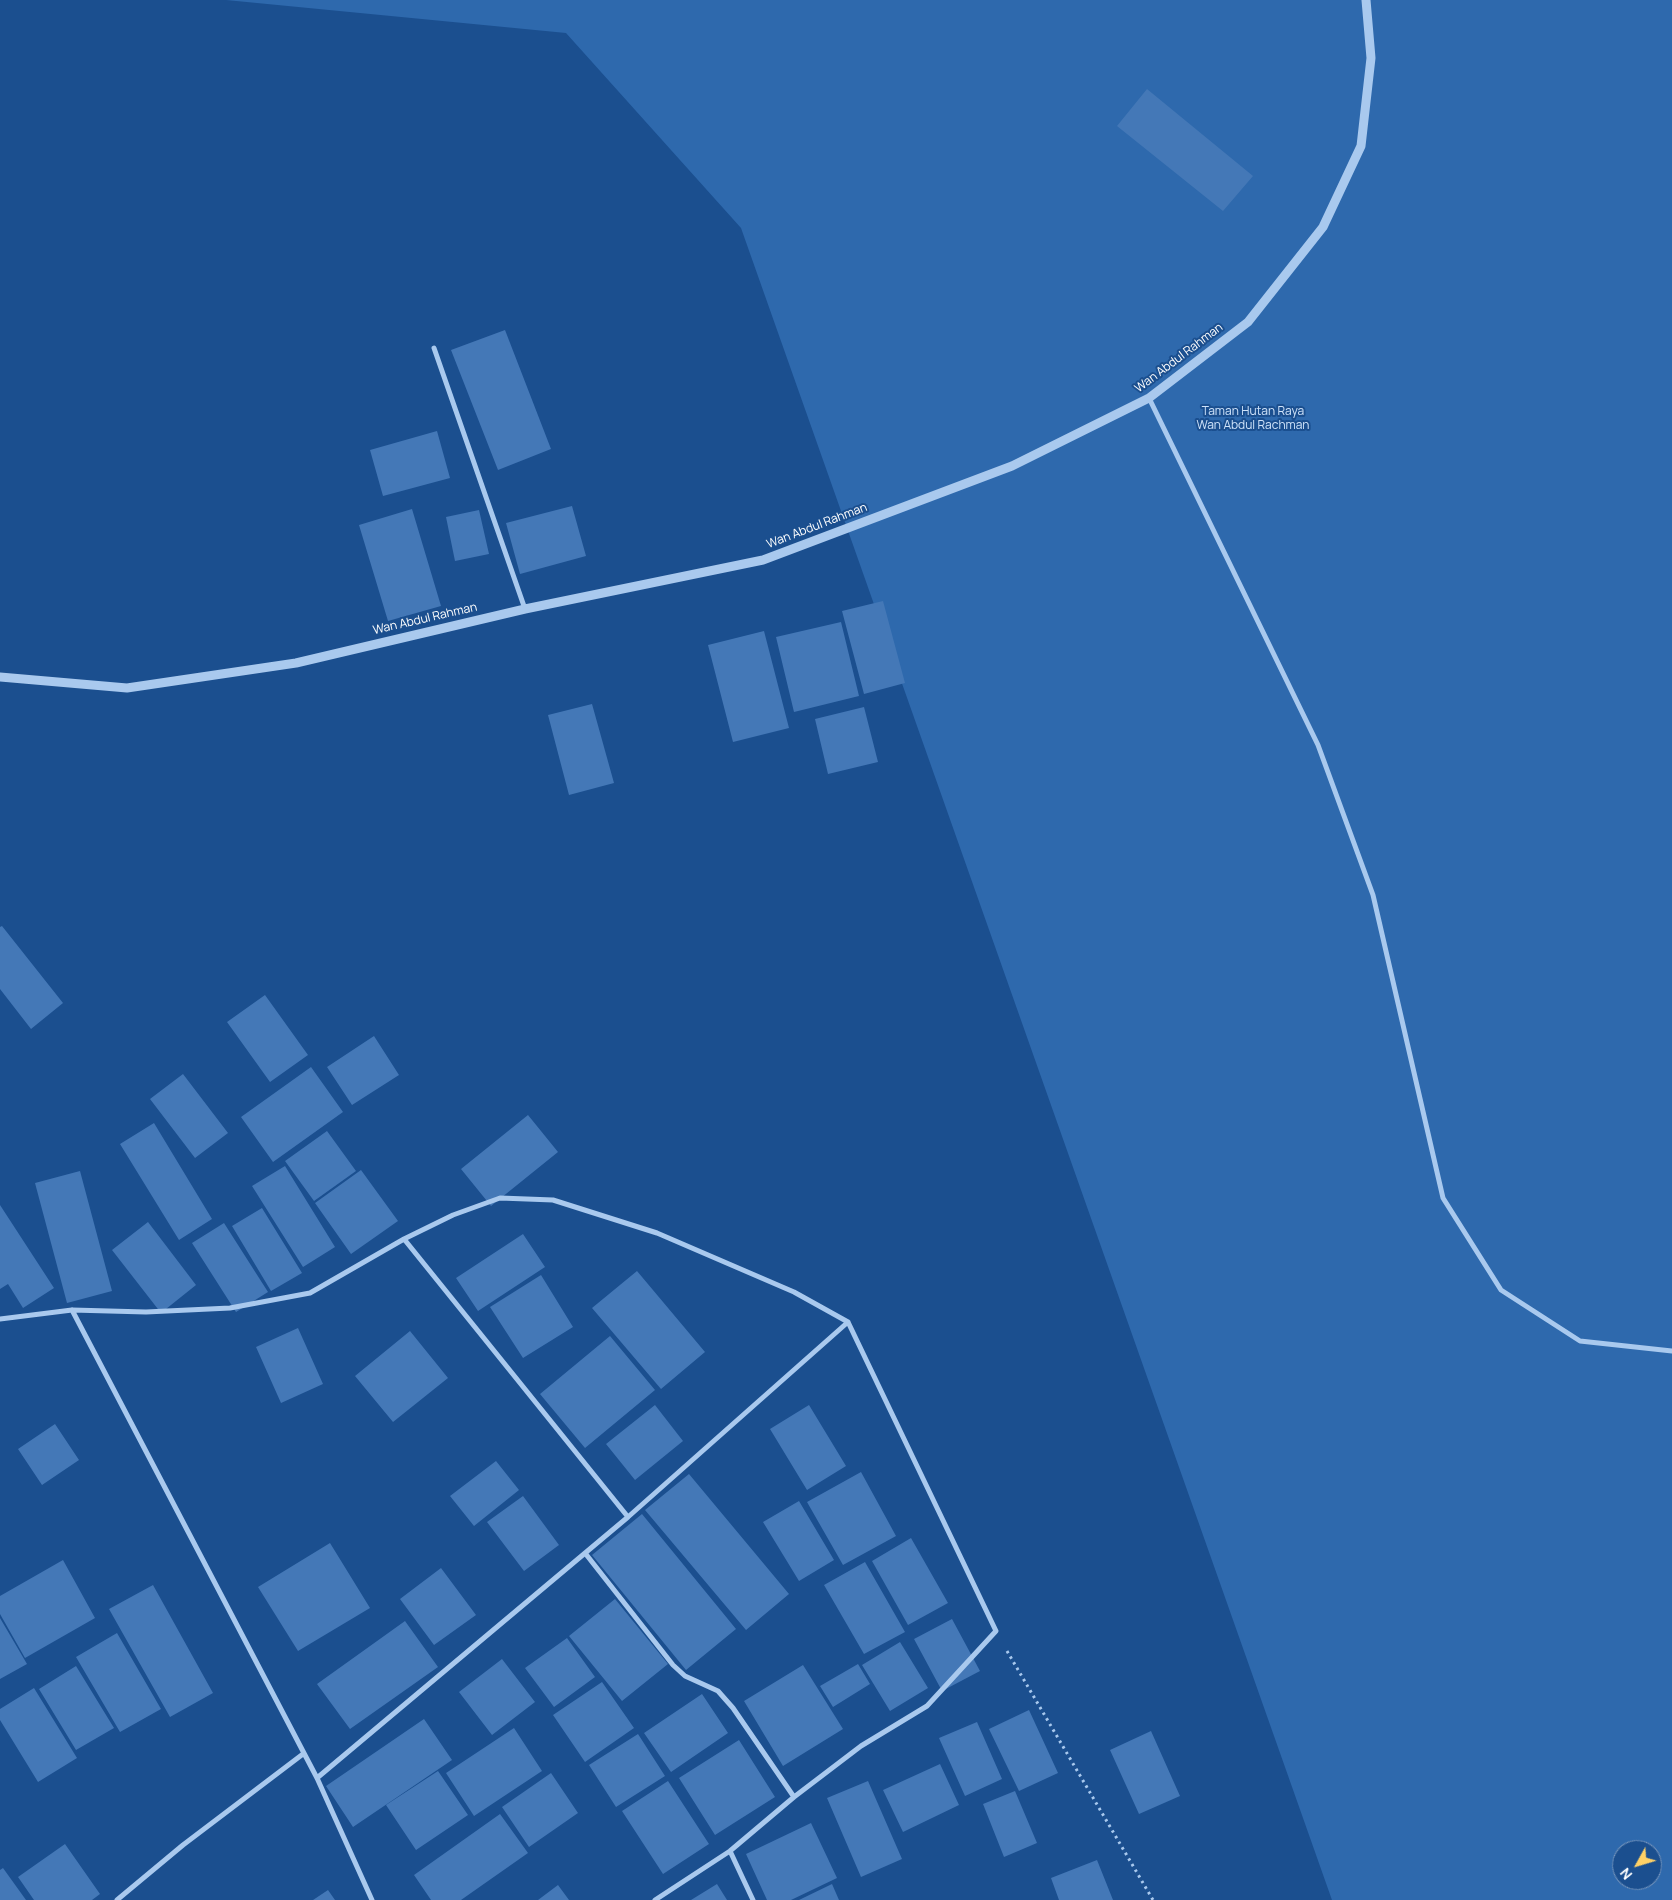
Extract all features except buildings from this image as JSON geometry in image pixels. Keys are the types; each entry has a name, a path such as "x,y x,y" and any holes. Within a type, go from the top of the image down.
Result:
{"street":[{"name":"Wan Abdul Rahman","path":"0,677 127,688 296,662 525,609 763,560 1012,466 1149,398 1248,322 1323,227 1361,146 1371,58 1366,0"},
{"path":"434,348 525,609"},
{"path":"1149,398 1318,745 1373,895 1443,1198 1501,1290 1580,1341 1672,1351"},
{"path":"0,1319 72,1310 146,1312 230,1308 310,1293 404,1239 453,1215 500,1198 553,1200 658,1233 794,1292 848,1322 996,1631 927,1706 861,1746 794,1797 730,1851 656,1900"},
{"path":"404,1239 628,1517"},
{"path":"72,1310 316,1778 372,1900"},
{"path":"316,1778 628,1517 848,1322"},
{"path":"585,1553 673,1665 685,1676 718,1691 733,1708 794,1797"},
{"path":"117,1900 183,1845 303,1754"},
{"path":"730,1851 753,1900"}],"path":[{"path":"996,1631 1153,1900"}],"green space":[{"name":"Taman Hutan Raya Wan Abdul Rachman","path":"226,0 1672,0 1672,1900 1332,1900 741,228 566,33"}]}
